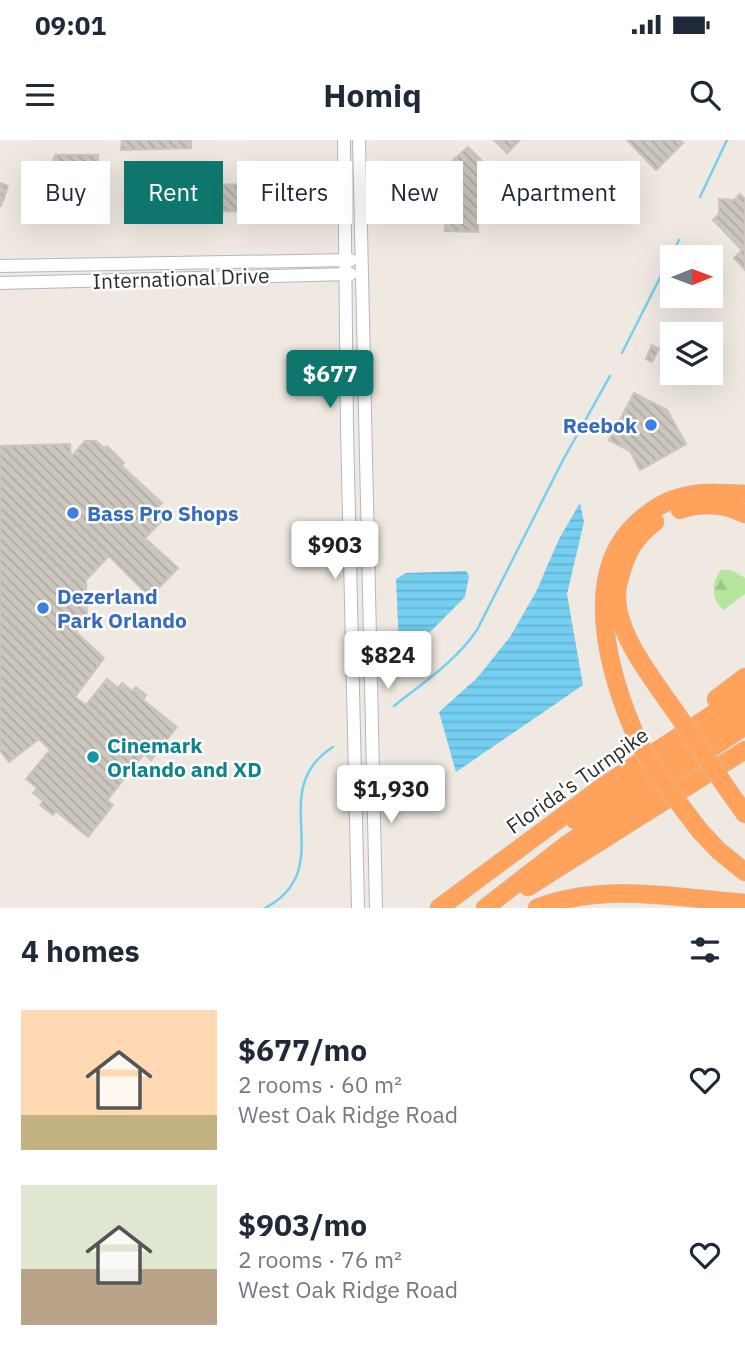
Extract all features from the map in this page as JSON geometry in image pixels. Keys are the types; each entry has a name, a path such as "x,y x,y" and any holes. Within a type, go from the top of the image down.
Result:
{"highway":[{"path":"745,494 702,493 665,502 632,527 618,545 609,565 604,591 614,678 639,743 656,773 700,831 745,872"},
{"path":"745,514 734,508 703,505 666,515 643,531 625,559 617,591 619,615 637,654 745,814"},
{"path":"605,785 745,677"},
{"name":"Florida's Turnpike","path":"440,908 605,785 745,693"},
{"path":"440,908 745,709"},
{"path":"485,908 566,845 745,726"},
{"path":"495,908 745,750"},
{"path":"537,908 585,896 622,893 745,903"}],"street":[{"path":"344,140 358,908"},
{"path":"359,140 376,908"},
{"name":"International Drive","path":"0,265 362,260"},
{"path":"73,281 89,277 108,264"},
{"path":"106,281 126,269 146,264"},
{"name":"International Drive","path":"0,282 362,274"},
{"path":"353,616 364,627 371,642"}],"green space":[{"path":"721,570 731,570 745,578 745,594 723,610 714,596 715,580"}],"water":[{"path":"580,503 584,522 567,594 583,685 456,772 439,712 477,678 510,637 536,592 559,539"},
{"path":"466,571 469,576 465,597 407,655 402,653 399,647 396,579 406,573"}],"building":[{"path":"122,140 191,140 191,148 121,150"},
{"path":"494,140 520,140 507,153"},
{"path":"627,140 680,140 683,143 656,170"},
{"path":"468,147 482,161 477,161 478,232 445,231 445,224 463,224 463,161 452,161"},
{"path":"55,155 98,155 98,161 53,161"},
{"path":"0,183 8,186 1,206 0,206"},
{"path":"237,184 237,211 223,212 223,185"},
{"path":"740,194 745,199 745,270 734,258 742,250 713,220 719,214 719,199 734,200"},
{"path":"652,345 659,349 652,362 646,359"},
{"path":"634,393 667,410 686,444 640,470 630,451 609,440"},
{"name":"Dezerland Park Orlando","path":"85,441 96,441 104,448 107,446 124,463 122,466 162,503 158,507 167,516 145,538 178,568 150,597 109,556 86,580 87,619 77,619 77,633 104,658 75,697 86,705 107,679 118,688 122,683 132,691 136,687 146,695 143,700 177,727 151,760 144,754 107,800 113,805 88,837 56,811 53,815 40,805 43,801 33,793 37,788 26,779 50,750 39,739 9,762 0,750 0,446 70,444 71,457"}],"waterway":[{"path":"700,197 727,140"},
{"path":"622,353 679,240"},
{"path":"394,706 449,662 477,630 563,460 610,376"},
{"path":"265,908 287,891 298,872 304,785 313,765 333,747"}],"place":[{"name":"Reebok","path":"651,425"},
{"name":"Bass Pro Shops","path":"73,513"},
{"name":"Dezerland Park Orlando","path":"43,608"},
{"name":"Cinemark Orlando and XD","path":"93,757"}]}
